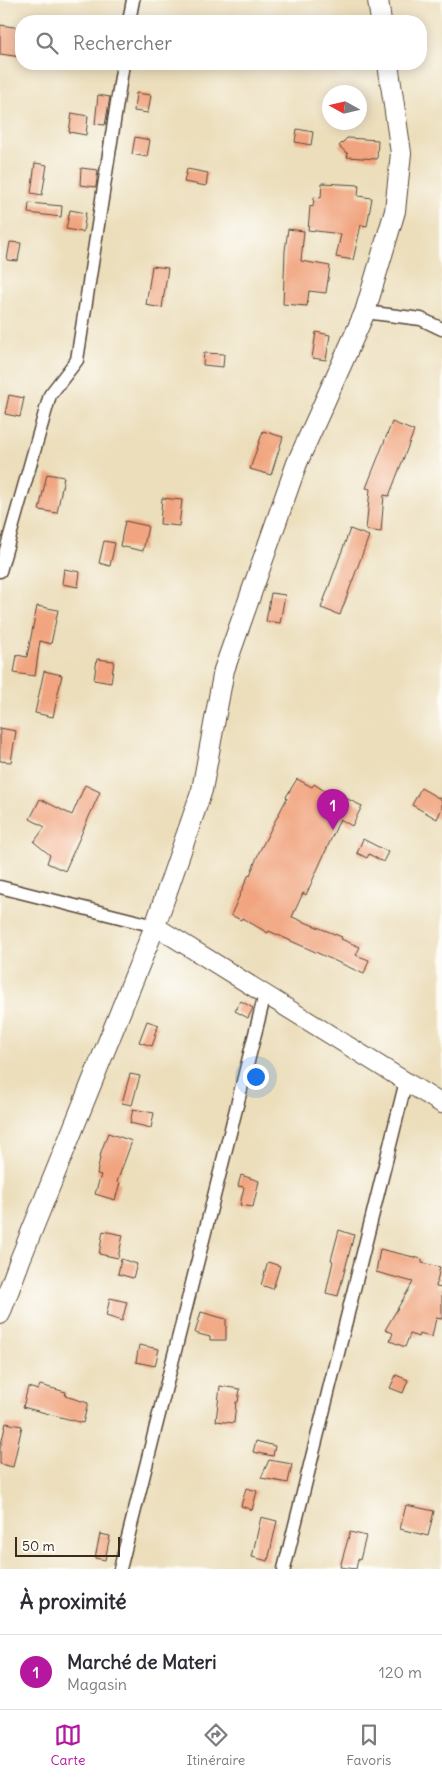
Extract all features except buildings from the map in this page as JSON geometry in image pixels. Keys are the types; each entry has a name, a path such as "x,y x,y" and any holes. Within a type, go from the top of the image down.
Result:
{"main road":[{"path":"378,0 380,15"},
{"path":"0,1314 155,926 202,790 224,670 297,463 365,312 395,211 401,153 389,70"},
{"path":"155,926 442,1104"}],"street":[{"path":"130,15 133,0"},
{"path":"0,571 50,395 77,360 122,70"},
{"path":"365,312 422,319 442,329"},
{"path":"0,887 155,926"},
{"path":"120,1569 265,994"},
{"path":"284,1569 406,1081"}],"place":[{"name":"Marché de Materi","path":"333,830"}]}
